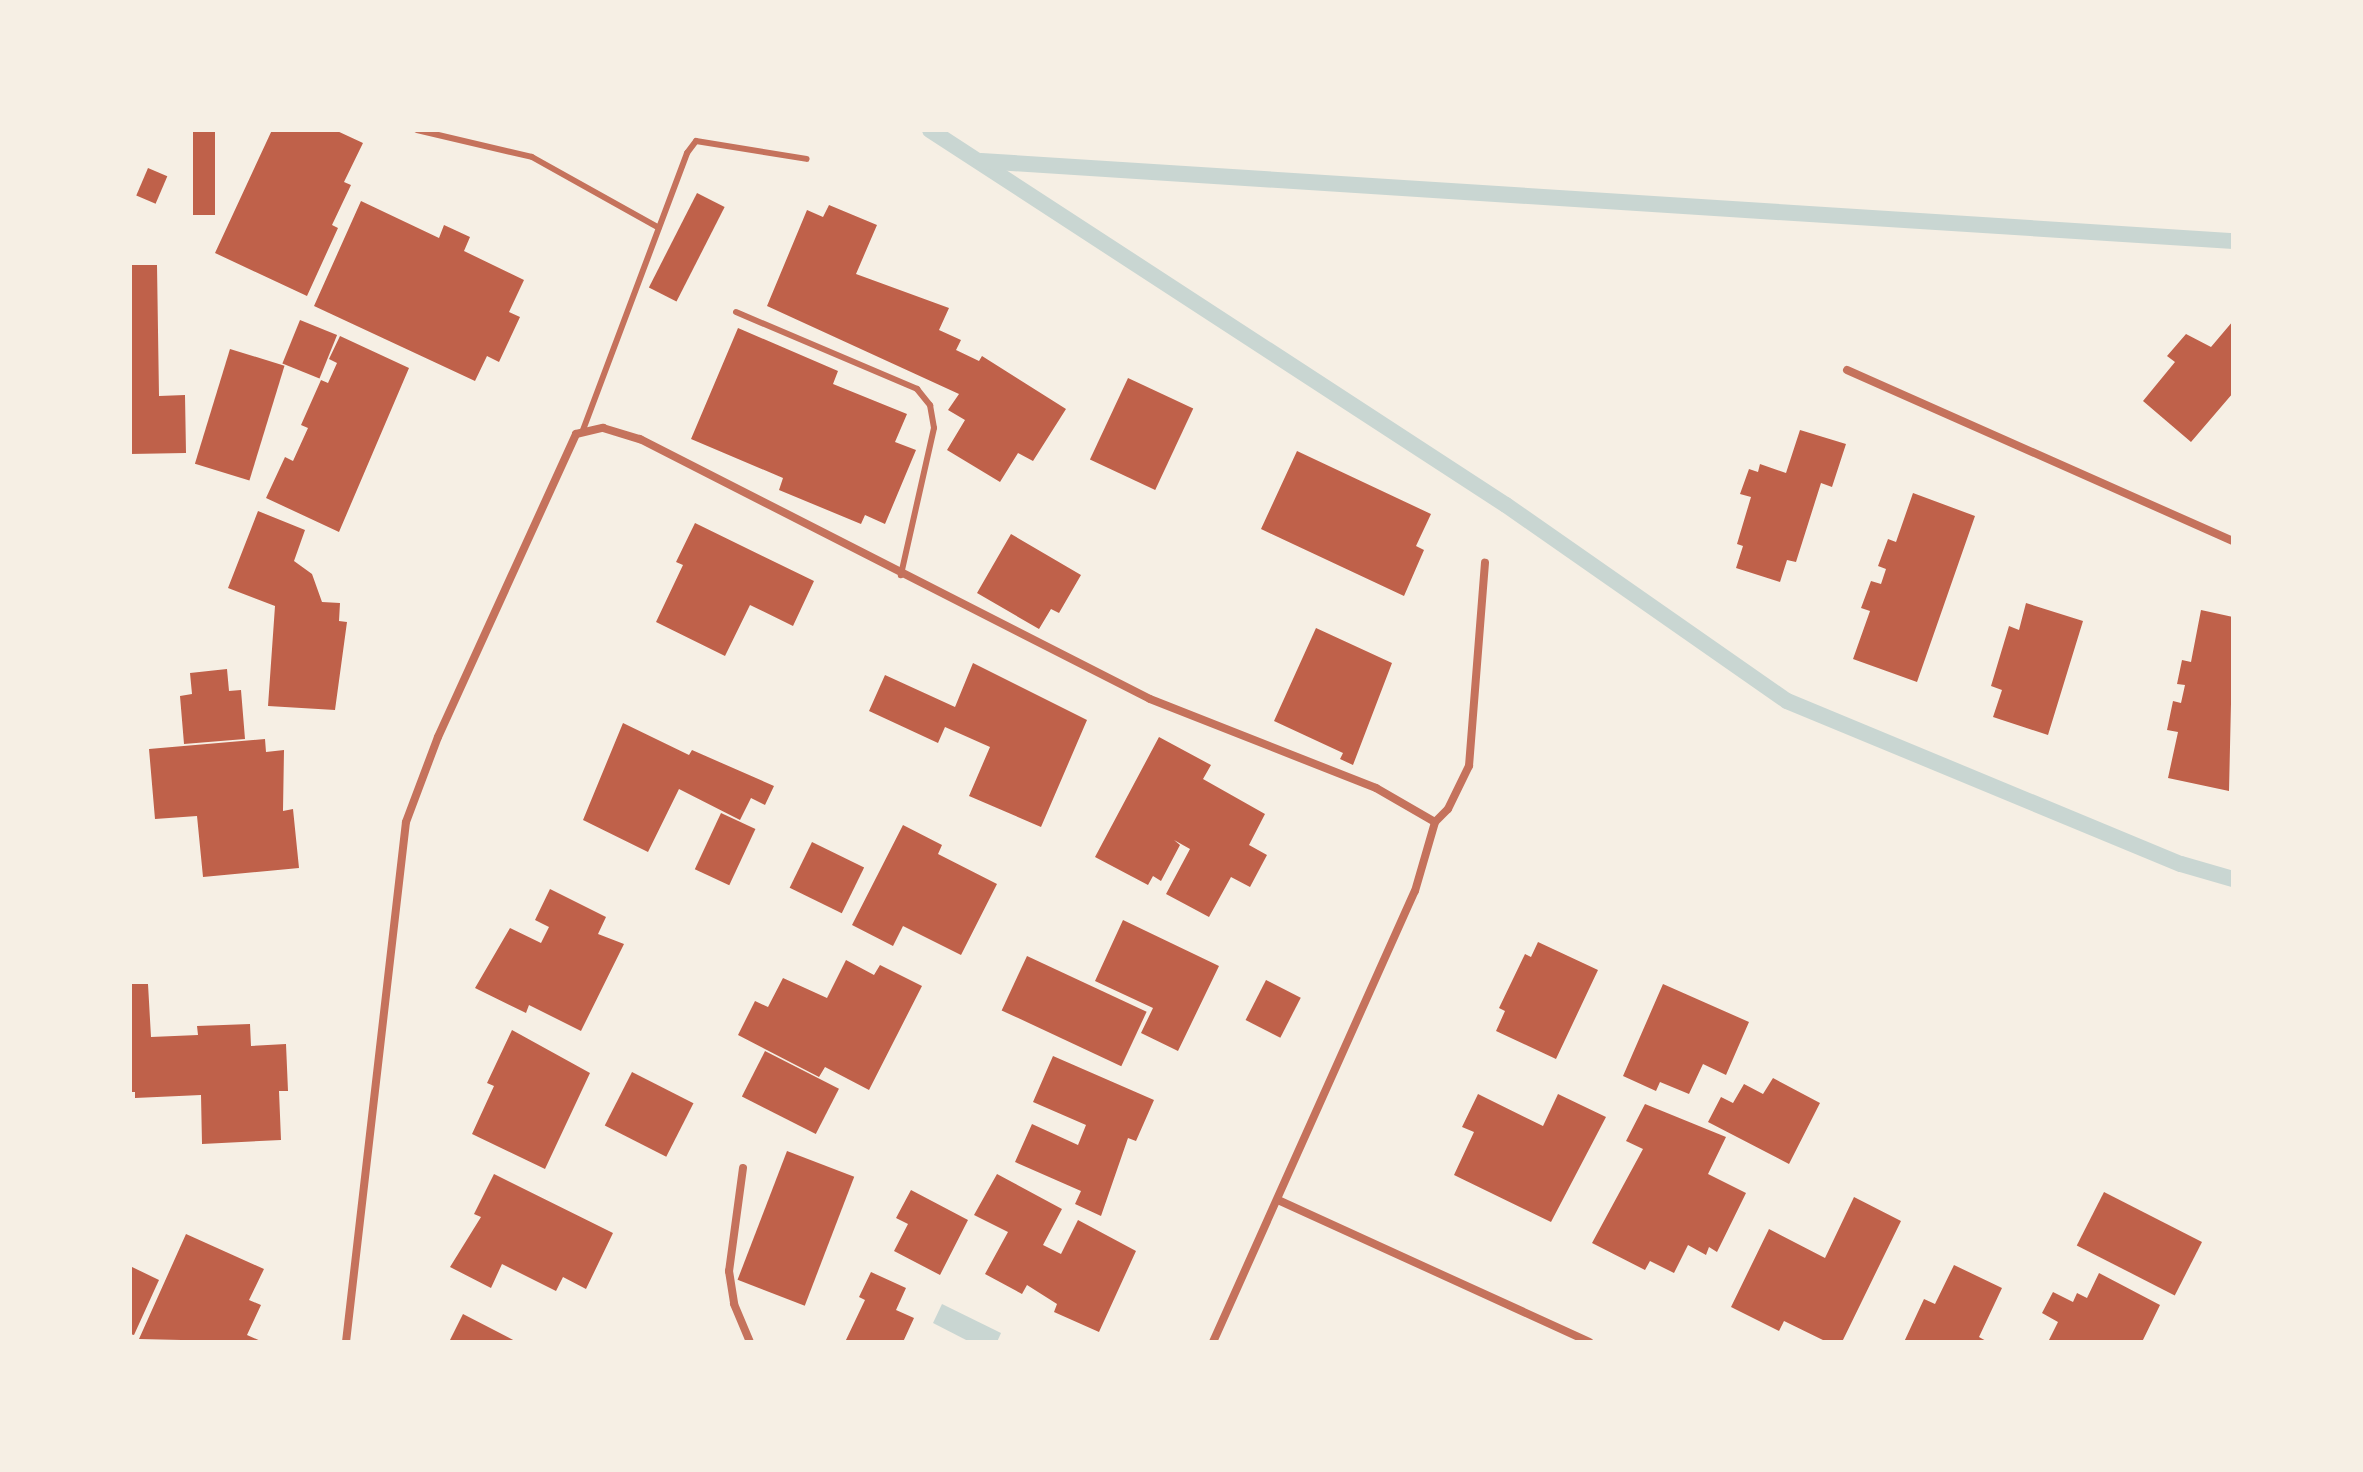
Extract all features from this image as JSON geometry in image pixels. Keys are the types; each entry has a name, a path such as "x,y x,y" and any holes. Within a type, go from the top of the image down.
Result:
{"street":[{"path":"1847,370 2233,541"},
{"path":"346,1342 406,822 438,737 565,453 583,430 614,429 640,439 901,575 1150,699 1376,788 1435,822"},
{"path":"1213,1342 1415,891 1435,822 1448,809 1469,766 1485,563"},
{"path":"743,1168 729,1271 734,1304 750,1342"},
{"path":"1278,1200 1589,1342"}],"lane":[{"path":"417,130 532,157 659,228"},
{"path":"583,430 659,228 696,141 807,159"},
{"path":"736,312 917,389 930,405 934,428 901,575"}],"shaded area":[{"path":"942,1304 1001,1333 997,1342 970,1342 933,1323"}],"building":[{"path":"193,130 215,130 215,215 193,215"},
{"path":"272,130 335,130 363,143 344,182 351,185 332,225 338,228 307,296 215,253"},
{"path":"148,168 167,176 156,204 136,196"},
{"path":"697,193 725,207 676,302 649,287"},
{"path":"361,201 439,238 444,225 470,237 464,251 524,280 509,312 520,317 499,362 487,356 475,381 314,306"},
{"path":"829,205 877,225 856,274 949,308 939,330 961,340 956,350 979,361 982,356 1066,409 1033,461 1018,453 1000,482 947,450 965,420 948,410 959,394 767,306 807,210 823,217"},
{"path":"130,265 157,265 159,396 185,395 186,453 130,454"},
{"path":"300,320 337,335 319,379 282,364"},
{"path":"2233,321 2233,393 2191,442 2143,401 2175,362 2167,356 2186,334 2211,347"},
{"path":"738,328 838,371 833,384 907,414 895,442 916,450 885,524 865,515 861,524 779,490 783,478 691,439"},
{"path":"340,336 409,368 339,532 266,498 285,457 293,461 308,428 301,425 321,380 328,383 337,363 329,359"},
{"path":"230,349 285,366 249,480 195,464"},
{"path":"1128,378 1193,408 1155,490 1090,460"},
{"path":"1800,430 1846,444 1832,487 1821,483 1796,562 1787,560 1780,582 1736,568 1743,546 1737,544 1751,497 1740,494 1749,469 1758,472 1760,464 1786,473"},
{"path":"1297,451 1431,514 1416,546 1424,550 1404,596 1261,529"},
{"path":"1913,493 1975,516 1917,682 1853,659 1870,611 1861,608 1871,581 1881,584 1886,569 1878,566 1888,539 1896,542"},
{"path":"258,511 305,530 294,561 312,574 322,602 340,603 339,621 347,622 335,710 268,706 275,606 228,588"},
{"path":"695,523 814,581 793,626 750,605 725,656 656,622 683,565 676,562"},
{"path":"1011,534 1081,575 1059,613 1051,609 1039,629 977,593"},
{"path":"2026,603 2083,621 2048,735 1993,717 2002,690 1991,686 2009,626 2019,630"},
{"path":"2201,610 2233,617 2229,791 2168,778 2178,732 2167,730 2173,701 2181,703 2185,685 2177,684 2182,660 2191,662"},
{"path":"1316,628 1392,663 1353,765 1340,759 1343,753 1274,721"},
{"path":"973,663 1087,720 1041,827 969,796 990,747 945,727 938,743 869,711 885,675 955,707"},
{"path":"227,669 229,691 241,690 245,739 184,744 180,696 192,694 190,673"},
{"path":"623,723 689,755 692,750 774,786 765,805 751,798 740,820 679,789 648,852 583,820"},
{"path":"1159,737 1211,765 1203,779 1265,814 1249,845 1267,855 1250,887 1231,877 1209,917 1166,894 1190,849 1174,840 1180,845 1161,881 1153,876 1148,885 1095,857"},
{"path":"265,739 266,752 284,750 283,811 293,809 299,868 203,877 197,816 155,819 149,749"},
{"path":"721,813 755,829 729,885 695,869"},
{"path":"903,825 942,845 938,854 997,884 961,955 903,926 893,946 852,925"},
{"path":"812,842 864,867 842,913 790,888"},
{"path":"550,889 606,917 598,934 624,944 581,1031 529,1005 526,1013 475,988 510,928 541,943 549,927 535,920"},
{"path":"1123,920 1219,966 1178,1051 1141,1033 1153,1008 1095,981"},
{"path":"1538,942 1598,970 1556,1059 1496,1031 1505,1011 1499,1008 1525,954 1531,957"},
{"path":"1027,956 1147,1012 1121,1066 1002,1010"},
{"path":"846,960 874,975 880,965 922,986 869,1090 825,1067 819,1077 738,1035 755,1001 768,1007 783,978 827,998"},
{"path":"1266,980 1301,998 1280,1038 1246,1020"},
{"path":"130,984 148,984 151,1037 198,1035 197,1026 250,1024 251,1046 286,1044 288,1091 279,1091 281,1140 202,1144 201,1095 135,1098 135,1092 130,1092"},
{"path":"1663,984 1749,1022 1726,1075 1703,1064 1689,1094 1660,1082 1656,1091 1623,1076"},
{"path":"512,1030 590,1073 545,1169 472,1134 494,1086 487,1083"},
{"path":"765,1051 839,1089 816,1134 742,1096"},
{"path":"1053,1056 1154,1100 1136,1141 1128,1138 1101,1216 1075,1204 1081,1191 1015,1162 1032,1124 1078,1145 1086,1125 1033,1102"},
{"path":"632,1072 693,1103 666,1157 605,1125"},
{"path":"1773,1078 1820,1103 1789,1164 1708,1122 1721,1097 1733,1103 1744,1084 1763,1094"},
{"path":"1478,1094 1543,1126 1558,1094 1606,1117 1551,1222 1454,1175 1474,1132 1462,1127"},
{"path":"1645,1104 1726,1137 1708,1174 1746,1193 1717,1252 1709,1247 1706,1255 1688,1245 1674,1273 1650,1261 1645,1270 1592,1243 1643,1149 1626,1141"},
{"path":"787,1151 854,1177 805,1306 738,1280"},
{"path":"494,1174 613,1233 586,1289 563,1277 556,1291 502,1264 491,1288 450,1267 481,1217 474,1214"},
{"path":"997,1174 1062,1209 1043,1245 1061,1254 1078,1220 1136,1251 1099,1332 1054,1312 1057,1304 1027,1285 1022,1294 985,1274 1008,1232 974,1215"},
{"path":"911,1190 968,1220 940,1275 894,1251 908,1224 896,1218"},
{"path":"2104,1192 2202,1242 2175,1295 2077,1245"},
{"path":"1854,1197 1901,1221 1842,1342 1827,1342 1784,1321 1779,1331 1731,1307 1769,1229 1825,1258"},
{"path":"186,1234 264,1269 249,1300 261,1305 247,1335 263,1342 139,1339"},
{"path":"1954,1265 2002,1288 1979,1337 1988,1342 1904,1342 1924,1299 1935,1304"},
{"path":"130,1266 159,1280 134,1335 130,1334"},
{"path":"871,1272 906,1288 896,1310 914,1318 903,1342 845,1342 865,1300 859,1297"},
{"path":"2099,1273 2160,1305 2142,1342 2048,1342 2058,1322 2042,1313 2053,1292 2073,1302 2077,1293 2087,1298"},
{"path":"463,1314 517,1342 449,1342"}],"waterway":[{"path":"930,130 1506,505 1787,701 2181,864 2233,879"},
{"path":"981,161 2233,241"}]}
